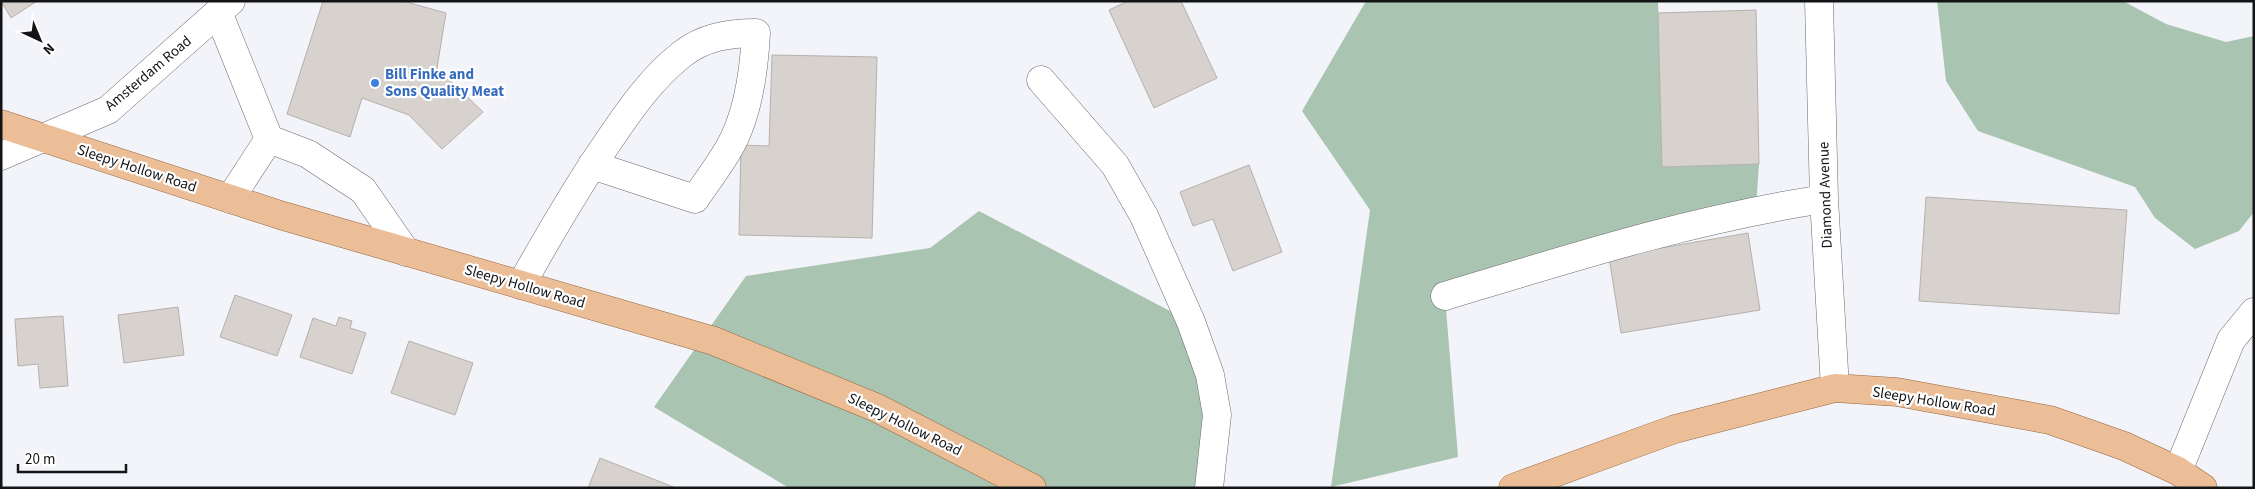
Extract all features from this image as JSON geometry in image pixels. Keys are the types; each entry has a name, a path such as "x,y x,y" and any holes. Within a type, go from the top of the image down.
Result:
{"main road":[{"name":"Sleepy Hollow Road","path":"1,124 230,198 406,252 714,341 779,366 877,408 1032,488"},
{"name":"Sleepy Hollow Road","path":"1514,488 1674,429 1835,388 1897,392 2050,420 2124,446 2178,471 2203,488"}],"street":[{"name":"Diamond Avenue","path":"1819,1 1824,199 1835,388"},
{"path":"224,7 269,139"},
{"name":"Amsterdam Road","path":"1,156 108,110 224,7"},
{"path":"521,285 592,165 636,100 682,54 709,39 734,33 756,33 755,56 742,120 729,150 695,199 592,165"},
{"path":"1041,80 1115,166 1144,216 1191,322 1210,376 1217,415 1209,488"},
{"path":"230,198 269,139"},
{"path":"269,139 308,154 363,190 406,252"},
{"path":"1445,296 1636,238 1756,209 1824,199"},
{"path":"2178,471 2231,340 2254,312"}],"green space":[{"path":"1366,1 1658,1 1662,167 1759,164 1756,209 1445,296 1458,457 1331,487 1370,210 1302,111"},
{"path":"1937,1 2123,1 2166,24 2226,42 2254,36 2254,212 2239,231 2195,249 2155,218 2135,187 1978,131 1946,81"},
{"path":"979,211 1191,322 1210,375 1209,488 789,488 654,407 746,276 930,248"}],"building":[{"path":"1,1 37,1 11,18"},
{"name":"Bill Finke and Sons Quality Meat","path":"323,1 403,1 446,13 437,68 483,112 442,149 409,115 362,98 350,137 287,114"},
{"path":"1128,1 1181,1 1217,78 1154,108 1109,10"},
{"path":"1756,10 1759,164 1662,167 1658,13"},
{"path":"772,55 877,57 872,238 739,235 741,145 769,146"},
{"path":"1249,165 1282,252 1233,271 1213,219 1193,226 1180,192"},
{"path":"1926,197 2127,210 2119,314 1919,301"},
{"path":"1748,233 1760,310 1621,333 1609,257"},
{"path":"235,295 292,315 277,356 220,337"},
{"path":"178,307 184,355 124,363 118,315"},
{"path":"63,316 68,386 40,388 38,364 18,366 15,319"},
{"path":"339,317 352,321 350,328 366,333 352,374 300,357 313,318 336,326"},
{"path":"409,341 473,363 455,415 391,393"},
{"path":"600,458 676,488 588,488"}],"place":[{"name":"Bill Finke and Sons Quality Meat","path":"375,83"}]}
